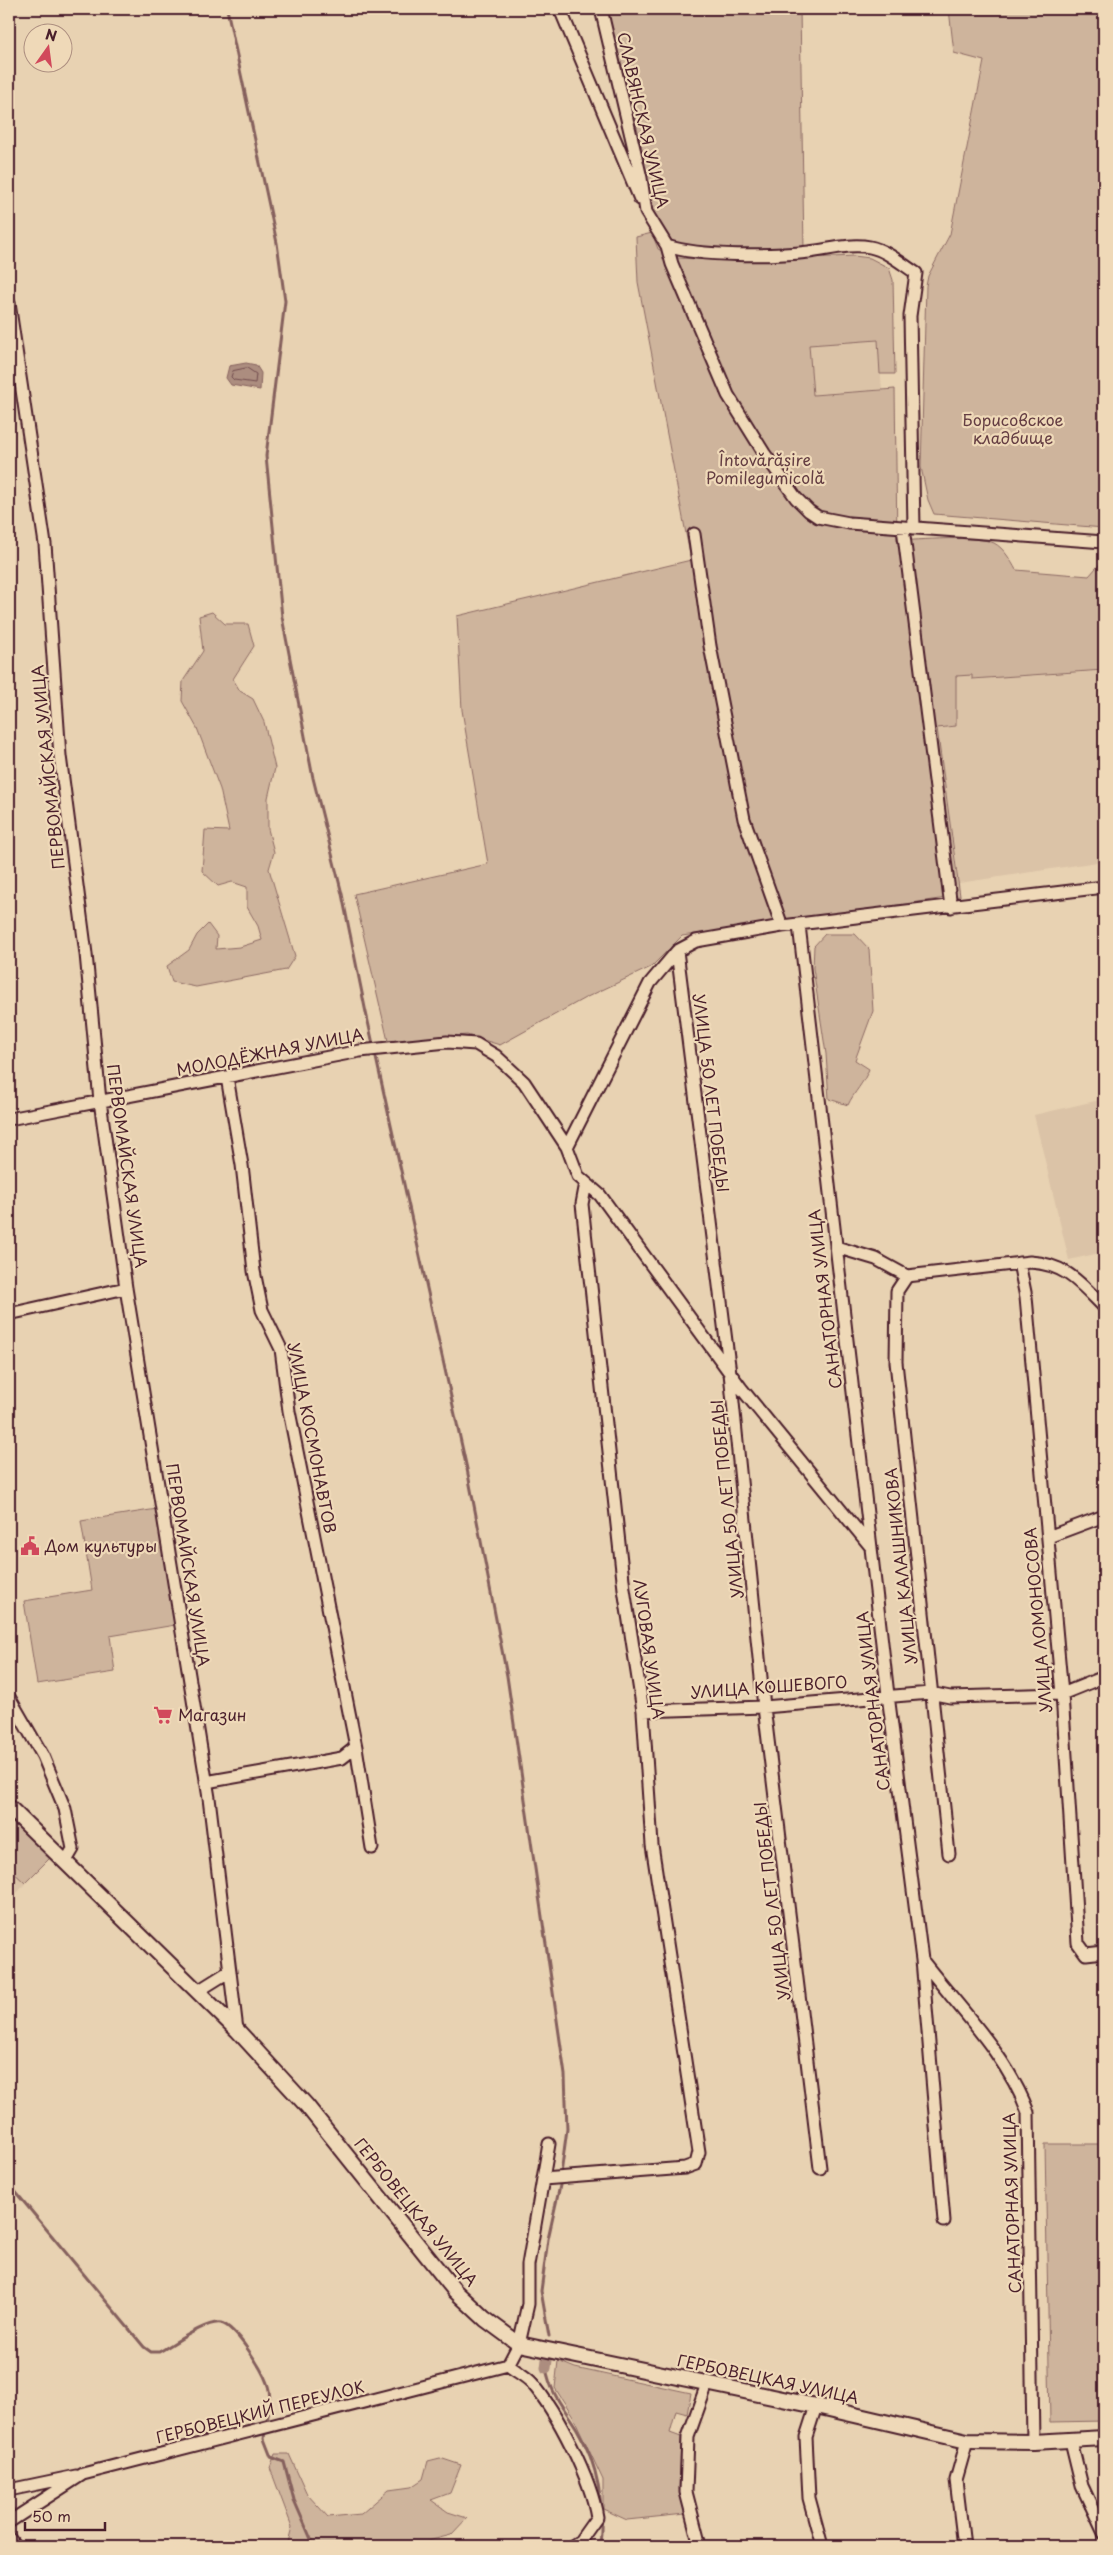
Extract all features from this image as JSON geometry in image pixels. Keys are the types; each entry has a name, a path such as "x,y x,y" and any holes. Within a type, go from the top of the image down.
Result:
{"street":[{"path":"560,9 646,212"},
{"name":"СЛАВЯНСКАЯ УЛИЦА","path":"602,9 641,178 646,212 667,246 679,282 728,395 744,422 796,498 809,511 830,520 909,528 1104,542"},
{"path":"667,246 712,253 807,252 835,247 870,247 882,252 916,273 910,316 909,528 951,907"},
{"name":"ПЕРВОМАЙСКАЯ УЛИЦА","path":"9,303 45,544 60,756 86,954 100,1101 126,1288 206,1782 237,2030"},
{"path":"694,534 710,646 744,819 782,926"},
{"path":"567,1147 650,983 677,951 696,941 782,926 1104,888"},
{"name":"САНАТОРНАЯ УЛИЦА","path":"799,925 888,1695 922,1960 999,2058 1019,2089 1028,2112 1033,2442"},
{"name":"УЛИЦА 50 ЛЕТ ПОБЕДЫ","path":"677,951 730,1374 764,1707 820,2168"},
{"name":"МОЛОДЁЖНАЯ УЛИЦА","path":"9,1119 360,1051 447,1042 476,1044 496,1056 524,1082 567,1147 578,1176 600,1195 730,1374 871,1547"},
{"name":"УЛИЦА КОСМОНАВТОВ","path":"227,1077 242,1165 254,1272 262,1310 281,1349 288,1411 356,1747 372,1848"},
{"name":"ЛУГОВАЯ УЛИЦА","path":"543,2179 685,2168 696,2164 699,2152 652,1845 643,1711 624,1589 582,1204 586,1183"},
{"path":"836,1247 876,1259 907,1276 1024,1262 1046,1263 1068,1272 1104,1307"},
{"name":"УЛИЦА ЛОМОНОСОВА","path":"1024,1262 1062,1694 1078,1943 1086,1954 1104,1952"},
{"name":"УЛИЦА КАЛАШНИКОВА","path":"907,1276 897,1291 896,1362 930,1693 949,1854"},
{"path":"9,1314 126,1288"},
{"path":"1048,1538 1104,1516"},
{"name":"УЛИЦА КОШЕВОГО","path":"643,1711 764,1707 888,1695 930,1693 950,1697 1062,1694 1104,1677"},
{"path":"9,1697 43,1756 65,1809 73,1849 66,1861"},
{"path":"206,1782 342,1758 356,1747"},
{"name":"ГЕРБОВЕЦКАЯ УЛИЦА","path":"9,1807 237,2030 307,2106 455,2291 485,2319 519,2344 816,2406 967,2441 1033,2442 1104,2438"},
{"path":"922,1960 944,2220"},
{"path":"198,1991 230,1972"},
{"path":"549,2144 528,2265 528,2304 519,2344 508,2365 531,2382 559,2425 589,2484 597,2517 580,2541 572,2546"},
{"name":"ГЕРБОВЕЦКИЙ ПЕРЕУЛОК","path":"9,2522 82,2474 508,2365"},
{"path":"700,2546 686,2492 688,2437 707,2384"},
{"path":"816,2406 806,2437 809,2498 822,2546"},
{"path":"964,2546 956,2480 967,2441"},
{"path":"1071,2441 1082,2486 1104,2533"},
{"path":"9,2490 82,2474"}],"shaded area":[{"path":"878,340 882,390 813,395 809,345"},
{"path":"1104,671 1104,861 959,883 937,727 956,726 956,675 972,675 973,679"},
{"path":"1104,1099 1104,1252 1069,1260 1034,1115"},
{"path":"9,1825 46,1860 9,1902"}],"green space":[{"path":"607,9 800,9 804,250 681,247 660,231 651,210 641,143"},
{"name":"Борисовское кладбище","path":"949,9 1104,9 1104,528 934,514 928,500 921,467 926,286 928,276 950,234 984,61 954,53"},
{"name":"Întovărășire Pomilegumicolă","path":"652,233 658,249 678,258 738,261 854,256 870,258 889,268 893,280 895,374 880,374 878,340 809,345 813,395 895,389 897,541 975,539 986,541 994,543 1001,548 1016,570 1089,576 1104,559 1104,670 972,679 972,675 956,676 956,726 937,728 960,896 682,936 651,967 585,998 500,1045 467,1035 388,1041 354,894 488,864 462,710 457,616 691,560 638,282 636,237"},
{"path":"212,612 225,624 248,624 254,646 233,679 240,691 253,699 264,722 275,768 268,798 268,829 274,852 269,869 295,956 286,970 196,987 172,982 167,966 189,950 197,935 208,924 217,936 216,949 240,947 262,940 258,926 247,907 247,887 232,882 218,886 202,871 205,830 229,831 220,789 197,728 182,701 183,681 203,651 199,616"},
{"path":"825,934 855,934 869,949 873,1011 855,1060 869,1069 848,1105 829,1099 826,1054 813,968 814,946"},
{"path":"157,1509 175,1625 110,1636 115,1672 37,1684 24,1601 92,1590 81,1521"},
{"path":"9,1815 53,1855 25,1883 9,1868"},
{"path":"1045,2144 1104,2144 1104,2421 1050,2422"},
{"path":"558,2361 575,2368 691,2393 687,2414 676,2411 670,2433 681,2437 679,2489 685,2514 627,2520 603,2509 603,2480 573,2416 555,2388"},
{"path":"275,2454 289,2454 307,2494 328,2517 361,2514 389,2490 411,2487 423,2479 428,2461 440,2458 461,2465 450,2493 431,2500 448,2512 467,2518 451,2535 428,2541 424,2546 287,2546 292,2527 270,2468"}],"water":[{"path":"246,363 256,365 261,373 260,390 231,385 226,378 229,366"}],"waterway":[{"path":"227,9 277,243 285,301 266,456 282,617 313,778 342,894 365,1008 467,1469 507,1676 565,2075 567,2129 561,2174"},
{"path":"549,2336 541,2291 548,2239 561,2181"},
{"path":"9,2184 144,2347 151,2352 159,2352 199,2329 215,2323 221,2323 234,2332 260,2368 269,2388 270,2398 266,2425"},
{"path":"546,2368 547,2360"},
{"path":"546,2368 554,2393 577,2429 595,2471 600,2500 600,2546"},
{"path":"265,2431 264,2439 271,2457 284,2462 294,2500 314,2546"}],"place":[{"name":"Дом культуры","path":"30,1546"},
{"name":"Магазин","path":"163,1715"}]}
